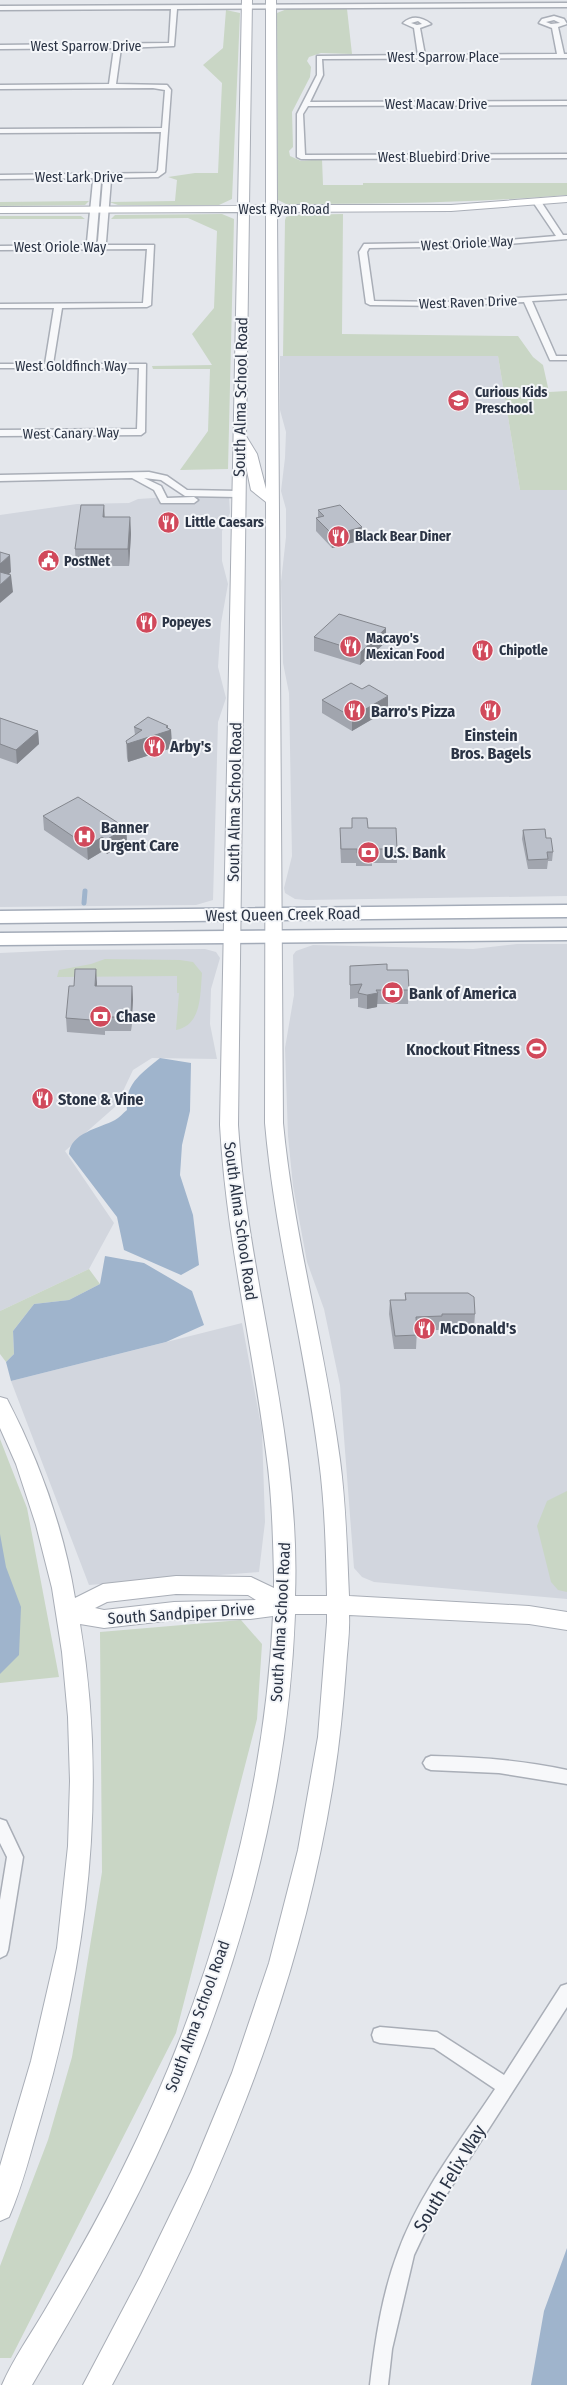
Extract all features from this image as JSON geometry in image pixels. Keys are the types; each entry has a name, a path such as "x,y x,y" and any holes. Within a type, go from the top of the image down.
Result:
{"main road":[{"name":"South Alma School Road","path":"16,2385 74,2288 133,2175 164,2110 210,1988 239,1896 267,1779 279,1688 283,1605 283,1524 276,1450 236,1202 230,1151 238,434 247,3"},
{"name":"South Alma School Road","path":"97,2385 163,2264 196,2193 232,2108 274,1994 320,1804 334,1690 339,1605 337,1539 328,1446 319,1388 286,1221 276,1147 273,936 271,3"},
{"name":"West Ryan Road","path":"0,210 450,208 567,199"},
{"path":"238,434 250,454 258,490 272,500"},
{"name":"West Queen Creek Road","path":"0,917 567,912"},
{"path":"493,935 495,928 505,922 567,920"},
{"name":"West Queen Creek Road","path":"0,939 567,934"},
{"path":"0,1405 30,1474 45,1519 66,1613 75,1666 81,1750 81,1797 74,1911 52,2023 18,2150 0,2208"},
{"name":"South Sandpiper Drive","path":"66,1613 104,1619 174,1612 250,1610 283,1605 339,1605 529,1615 567,1621"}],"street":[{"path":"96,8 97,0"},
{"path":"0,8 174,7 247,3 567,5"},
{"name":"West Sparrow Drive","path":"0,47 172,45 174,7"},
{"path":"417,27 422,57"},
{"path":"554,27 564,56"},
{"path":"112,87 118,46"},
{"name":"West Sparrow Place","path":"304,104 320,75 319,57 564,56"},
{"path":"0,87 167,87 165,130 0,131"},
{"name":"West Macaw Drive","path":"304,104 567,103"},
{"name":"West Bluebird Drive","path":"304,104 300,114 301,157 567,156"},
{"name":"West Lark Drive","path":"0,177 158,175 162,170 165,130"},
{"path":"103,177 108,180 106,210 102,242 96,247 91,242 93,210 97,181 103,177"},
{"path":"537,202 564,238"},
{"name":"West Oriole Way","path":"370,303 363,252 367,246 486,244 564,238"},
{"name":"West Oriole Way","path":"0,248 151,247 146,305 58,305"},
{"name":"West Raven Drive","path":"370,303 446,304 567,297"},
{"path":"527,300 553,358 567,358"},
{"path":"0,306 58,305 49,366"},
{"name":"West Goldfinch Way","path":"0,366 143,366 141,432"},
{"name":"West Canary Way","path":"0,433 141,432"},
{"path":"0,478 149,475 164,478 184,493 238,497"},
{"path":"136,476 158,488 164,501 238,497"},
{"path":"431,1763 491,1764 544,1771 567,1777"},
{"path":"0,1826 15,1857 0,1950"},
{"name":"South Felix Way","path":"379,2385 383,2349 396,2288 406,2254 426,2210 567,1992"},
{"path":"380,2035 437,2040 505,2086"}],"shaded area":[{"path":"280,356 498,356 520,490 567,490 567,896 306,900 295,899 285,893 284,888 292,856 289,693 283,663 281,582 286,537 286,509 281,491 286,432 280,410"},
{"path":"229,496 230,513 222,531 222,561 228,584 221,623 218,667 226,698 218,722 213,900 196,905 0,907 0,515 77,504 129,503 138,499"},
{"path":"517,944 567,944 567,1599 374,1582 362,1577 354,1568 340,1385 324,1309 307,1262 293,1186 288,1136 285,1048 294,995 293,955 296,951 313,945 473,949"},
{"path":"205,949 216,952 220,958 211,989 210,1024 217,1059 152,1058 133,1070 116,1106 65,1151 114,1223 89,1269 0,1311 0,953 66,950"},
{"path":"242,1323 262,1431 265,1522 259,1572 89,1585 11,1381"}],"green space":[{"path":"287,9 347,9 352,54 321,53 309,57 307,61 311,67 310,77 292,112 293,147 289,151 290,156 301,161 322,159 323,185 363,185 363,183 567,183 567,195 497,200 391,203 286,204 278,200 277,13"},
{"path":"226,10 240,13 232,199 219,205 118,205 109,202 175,201 177,180 168,177 195,173 218,173 222,83 203,65 223,48"},
{"path":"89,201 85,205 0,206 0,202"},
{"path":"222,214 234,219 228,469 180,470 208,431 210,369 153,369 152,366 212,365 192,334 214,308 217,231 188,218 111,219 115,215"},
{"path":"343,214 342,334 518,336 533,357 543,365 549,392 567,391 567,490 520,490 498,356 283,356 286,217 293,215"},
{"path":"0,216 81,216 85,219 0,219"},
{"path":"105,959 180,960 193,962 202,973 198,1008 191,1022 176,1030 179,993 177,993 177,976 57,977 59,970 91,964"},
{"path":"89,1269 100,1284 69,1300 34,1304 13,1331 14,1354 6,1362 0,1354 0,1311"},
{"path":"0,1439 27,1508 59,1677 0,1683"},
{"path":"567,1491 567,1592 558,1590 551,1582 537,1526 547,1501"},
{"path":"241,1620 262,1644 257,1719 176,2033 11,2358 0,2358 0,2266 48,2140 72,2057 102,1872 100,1632"}],"water":[{"path":"160,1058 191,1063 190,1111 182,1145 180,1175 193,1215 199,1265 181,1275 124,1250 117,1217 69,1154 74,1141 80,1136 115,1120 127,1110 128,1093 131,1086 141,1074"},
{"path":"105,1256 144,1263 192,1291 204,1325 166,1342 11,1381 6,1362 14,1354 13,1331 34,1304 69,1300 100,1284"},
{"path":"0,1534 6,1567 21,1607 19,1655 0,1674"},
{"path":"567,2248 567,2385 531,2385 544,2311"}],"building":[{"path":"81,505 104,505 103,517 130,517 128,549 75,549"},
{"path":"340,505 362,527 333,535 316,518 324,516 318,510"},
{"path":"0,552 10,555 0,564"},
{"path":"0,572 11,575 0,585"},
{"path":"339,614 386,628 361,652 314,637"},
{"path":"351,683 362,689 369,685 388,696 352,717 322,700"},
{"path":"148,717 168,726 166,727 171,730 127,744 126,741 142,730 134,727"},
{"path":"0,718 38,731 16,750 0,744"},
{"path":"78,797 126,828 106,840 102,837 87,846 43,816"},
{"path":"352,818 367,818 368,828 396,828 397,849 372,849 372,852 357,853 357,849 341,849 340,828 352,828"},
{"path":"545,829 546,838 551,838 553,852 547,852 548,859 528,860 523,830"},
{"path":"387,964 387,970 408,970 409,990 376,990 378,993 367,995 358,993 362,984 350,985 350,966"},
{"name":"Chase","path":"75,969 96,969 95,986 132,986 131,1017 104,1017 104,1021 66,1018 69,986 74,986"},
{"path":"405,1293 468,1293 474,1297 475,1314 442,1314 442,1316 416,1317 417,1335 395,1336 390,1300 406,1300"}],"waterway":[{"path":"84,903 85,891"}],"place":[{"name":"Curious Kids Preschool","path":"459,400"},
{"name":"Little Caesars","path":"169,522"},
{"name":"Black Bear Diner","path":"339,536"},
{"name":"PostNet","path":"48,561"},
{"name":"Popeyes","path":"146,622"},
{"name":"Macayo's Mexican Food","path":"350,646"},
{"name":"Chipotle","path":"483,650"},
{"name":"Barro's Pizza","path":"355,711"},
{"name":"Einstein Bros. Bagels","path":"491,711"},
{"name":"Arby's","path":"154,746"},
{"name":"Banner Urgent Care","path":"85,836"},
{"name":"U.S. Bank","path":"368,852"},
{"name":"Bank of America","path":"393,993"},
{"name":"Chase","path":"100,1016"},
{"name":"Knockout Fitness","path":"536,1049"},
{"name":"Stone & Vine","path":"42,1099"},
{"name":"McDonald's","path":"424,1328"}]}
